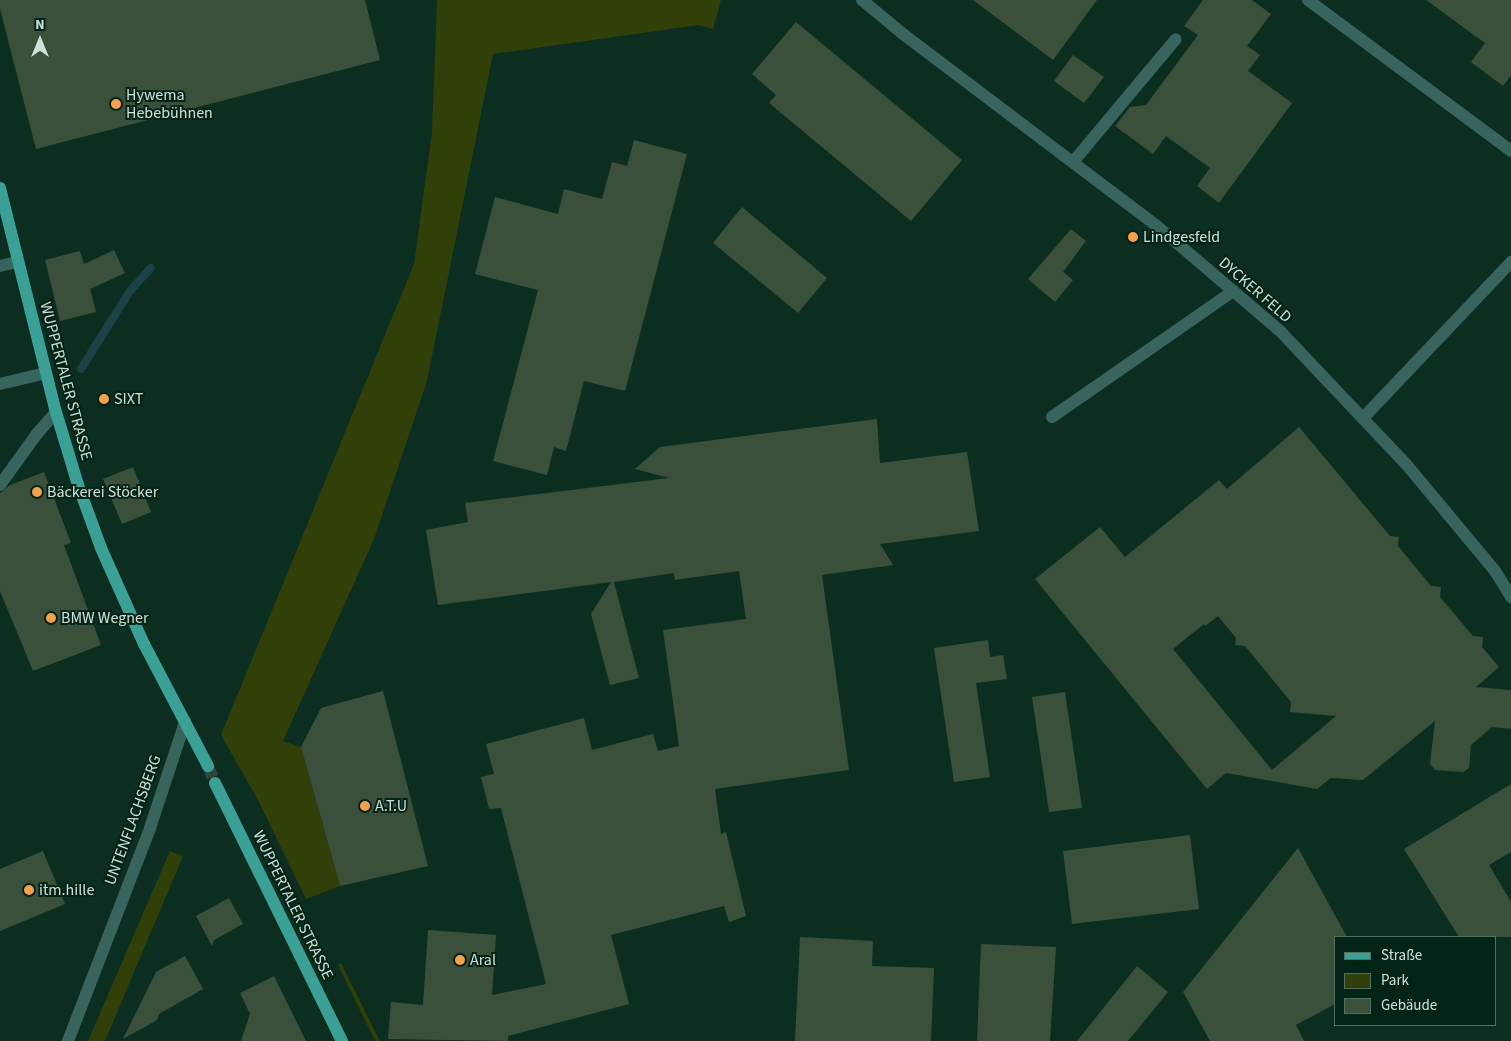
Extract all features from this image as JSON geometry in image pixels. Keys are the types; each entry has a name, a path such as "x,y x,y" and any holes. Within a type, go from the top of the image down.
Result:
{"main road":[{"name":"WUPPERTALER STRASSE","path":"0,188 56,412 78,485 102,548 144,644 208,766"},
{"name":"WUPPERTALER STRASSE","path":"215,782 342,1041"}],"street":[{"name":"DYCKER FELD","path":"862,0 902,34 1157,226 1280,332 1364,417 1495,571 1511,597"},
{"path":"1308,0 1511,151"},
{"path":"1073,162 1176,38"},
{"path":"0,266 17,262"},
{"path":"1364,417 1511,262"},
{"path":"1052,417 1233,291"},
{"path":"0,384 46,373"},
{"path":"0,485 36,434 56,412"},
{"name":"UNTENFLACHSBERG","path":"68,1041 150,828 185,722"}],"green space":[{"path":"437,0 721,0 713,29 698,25 493,54 427,381 374,539 283,741 301,747 340,886 306,899 257,798 221,735 414,264 432,132"},
{"path":"170,851 183,856 105,1041 88,1041"},
{"path":"341,963 380,1041 375,1041 338,965"}],"building":[{"name":"Hywema Hebebühnen","path":"0,0 365,0 380,60 36,149 0,9"},
{"path":"973,0 1097,0 1053,60"},
{"path":"1203,0 1252,0 1271,14 1247,46 1260,55 1248,71 1292,103 1219,203 1197,186 1210,168 1166,136 1153,154 1115,126 1130,107 1146,105 1198,35 1184,26"},
{"path":"1426,0 1511,0 1511,75 1503,86 1471,62 1485,43"},
{"path":"796,22 962,160 911,221 769,103 776,95 752,74"},
{"path":"1073,55 1104,77 1084,103 1054,81"},
{"path":"634,140 687,154 625,391 584,381 566,451 554,447 547,475 493,461 538,290 475,274 495,197 558,214 564,189 602,199 612,162 627,166"},
{"path":"742,207 827,278 798,313 713,243"},
{"path":"1071,229 1086,241 1063,272 1073,280 1055,302 1028,279"},
{"path":"114,250 125,273 90,289 96,312 60,321 45,260 80,251 84,264"},
{"path":"877,419 880,463 967,452 979,531 880,544 893,565 822,575 849,770 715,789 721,834 726,832 746,916 729,922 724,906 611,935 629,1004 508,1036 508,1041 388,1039 391,1002 423,1005 428,930 496,935 492,995 546,984 501,808 489,809 481,777 494,774 486,744 584,718 592,750 653,734 658,751 679,746 663,630 746,619 739,571 675,580 674,573 614,582 639,678 610,685 591,614 611,582 438,605 426,530 468,522 465,503 669,478 635,469 660,447"},
{"path":"1299,427 1390,536 1399,537 1398,546 1431,586 1441,587 1440,597 1473,636 1483,637 1482,647 1499,667 1476,687 1511,690 1511,729 1492,727 1471,745 1469,768 1463,772 1435,770 1430,764 1435,721 1363,780 1331,778 1317,789 1226,773 1207,789 1035,579 1100,527 1125,557 1219,480 1227,489","holes":["1218,616 1236,638 1235,645 1245,646 1291,702 1290,712 1336,716 1272,770 1173,649 1204,624 1205,626"]},
{"path":"133,467 151,512 122,524 103,479"},
{"name":"BMW Wegner","path":"44,472 71,543 64,545 101,645 33,671 0,591 0,493 10,485"},
{"path":"988,640 990,657 1003,655 1007,679 976,683 990,777 954,782 934,648"},
{"name":"A.T.U","path":"383,691 428,866 340,886 301,747 321,708"},
{"path":"1065,692 1082,808 1049,812 1032,697"},
{"path":"1511,784 1511,852 1489,865 1511,902 1511,937 1458,936 1404,849"},
{"path":"1190,835 1199,909 1072,924 1063,851"},
{"path":"1298,848 1346,936 1334,936 1334,1005 1296,1025 1304,1041 1210,1041 1183,992"},
{"name":"itm.hille","path":"43,851 65,904 0,931 0,869"},
{"path":"229,898 243,924 214,940 212,946 196,916"},
{"path":"800,937 873,941 872,966 934,968 931,1041 795,1041"},
{"path":"981,944 1056,947 1050,1041 977,1041"},
{"path":"185,956 203,989 159,1014 157,1020 123,1039 156,972"},
{"path":"1137,966 1168,992 1128,1041 1077,1041"},
{"path":"274,976 306,1041 241,1041 250,1014 240,993"}],"waterway":[{"path":"81,369 130,291 151,268"}],"tunnel":[{"path":"208,766 215,783"}],"place":[{"name":"Hywema Hebebühnen","path":"116,104"},
{"name":"Lindgesfeld","path":"1133,237"},
{"name":"SIXT","path":"104,399"},
{"name":"Bäckerei Stöcker","path":"37,492"},
{"name":"BMW Wegner","path":"51,618"},
{"name":"A.T.U","path":"365,806"},
{"name":"itm.hille","path":"29,890"},
{"name":"Aral","path":"460,960"}]}
